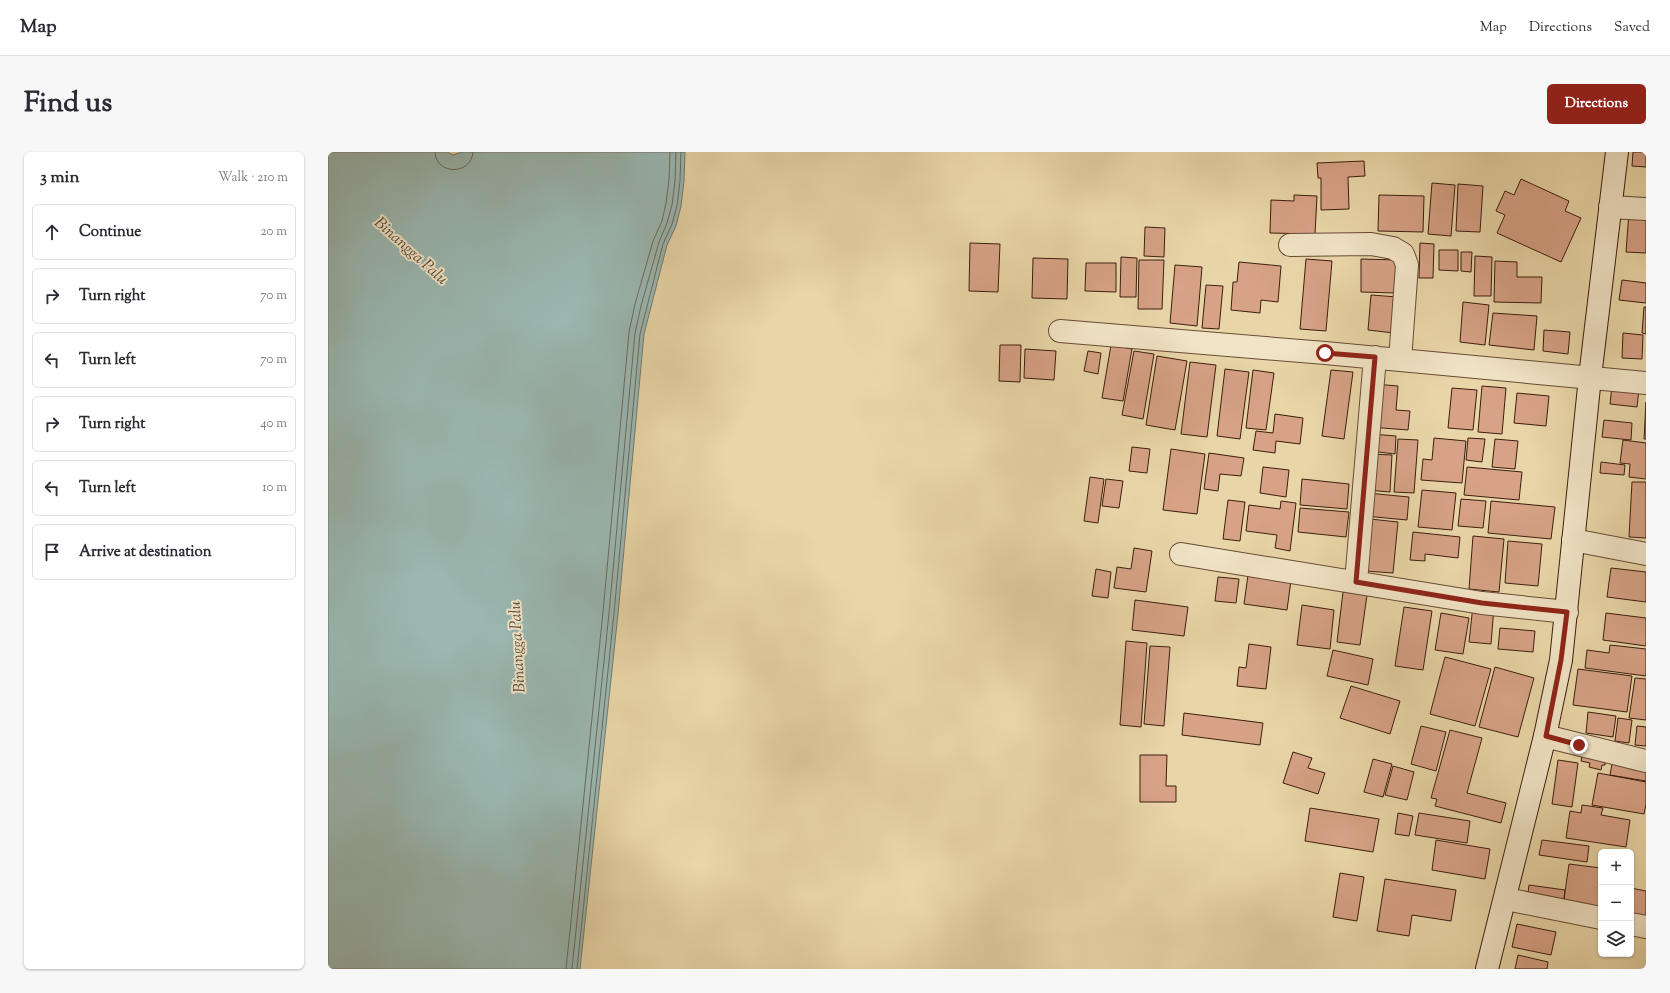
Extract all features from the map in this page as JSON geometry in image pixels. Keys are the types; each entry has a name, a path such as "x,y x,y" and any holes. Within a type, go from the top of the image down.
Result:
{"street":[{"path":"1487,969 1506,899 1546,736 1561,660 1590,377 1617,152"},
{"path":"1610,207 1646,209"},
{"path":"1290,245 1371,244 1393,248 1403,254 1407,265 1400,360"},
{"path":"1060,331 1375,357 1646,383"},
{"path":"1356,582 1375,357"},
{"path":"1573,540 1646,554"},
{"path":"1181,554 1482,603 1567,612"},
{"path":"1546,736 1646,761"},
{"path":"1506,899 1598,917"},
{"path":"1634,925 1646,927"}],"water":[{"name":"Binangga Palu","path":"328,152 447,152 453,155 462,152 685,152 681,206 676,226 667,245 644,334 618,614 580,969 328,969"}],"building":[{"path":"1633,152 1646,152 1646,167 1632,166"},
{"path":"1364,161 1365,176 1348,177 1349,209 1321,210 1321,178 1318,178 1317,163"},
{"path":"1521,179 1569,201 1565,211 1581,218 1561,262 1497,233 1505,215 1496,211 1505,191 1514,195"},
{"path":"1432,183 1455,185 1451,236 1428,234"},
{"path":"1458,184 1483,186 1480,232 1456,231"},
{"path":"1294,195 1317,196 1315,234 1270,233 1271,200 1294,201"},
{"path":"1379,195 1424,196 1423,232 1378,231"},
{"path":"1629,212 1646,214 1646,253 1626,252"},
{"path":"1145,227 1165,228 1164,257 1144,256"},
{"path":"970,243 1000,244 998,292 969,291"},
{"path":"1420,243 1434,244 1433,278 1419,278"},
{"path":"1439,250 1458,250 1458,271 1439,270"},
{"path":"1461,252 1472,252 1471,272 1461,271"},
{"path":"1475,256 1492,257 1491,296 1474,296"},
{"path":"1121,257 1137,258 1136,297 1120,297"},
{"path":"1033,258 1068,259 1067,299 1032,298"},
{"path":"1306,259 1332,261 1326,331 1300,329"},
{"path":"1361,259 1397,260 1396,293 1361,292"},
{"path":"1139,260 1164,260 1162,309 1138,309"},
{"path":"1495,261 1517,262 1517,277 1542,277 1541,303 1494,302"},
{"path":"1239,262 1281,266 1278,302 1261,300 1260,313 1231,310 1233,282 1237,282"},
{"path":"1086,263 1116,263 1116,292 1085,291"},
{"path":"1175,265 1202,267 1197,326 1170,323"},
{"path":"1622,280 1646,283 1646,303 1619,300"},
{"path":"1206,285 1223,286 1219,329 1202,328"},
{"path":"1371,295 1398,297 1394,333 1368,330"},
{"path":"1463,302 1489,305 1485,345 1460,342"},
{"path":"1644,307 1646,307 1646,334 1642,333"},
{"path":"1493,313 1537,316 1534,350 1489,345"},
{"path":"1544,330 1570,332 1568,354 1543,351"},
{"path":"1623,333 1643,335 1642,359 1622,358"},
{"path":"1000,345 1021,345 1020,382 999,381"},
{"path":"1111,345 1132,349 1123,401 1102,398"},
{"path":"1025,349 1056,351 1054,380 1024,378"},
{"path":"1088,351 1101,353 1098,374 1084,371"},
{"path":"1134,351 1154,354 1143,419 1122,415"},
{"path":"1157,356 1187,361 1175,430 1146,425"},
{"path":"1190,362 1216,365 1207,437 1181,434"},
{"path":"1225,369 1249,372 1240,439 1217,436"},
{"path":"1253,370 1274,373 1266,430 1246,428"},
{"path":"1331,370 1353,372 1344,439 1322,436"},
{"path":"1374,384 1398,386 1396,410 1410,411 1408,430 1370,427"},
{"path":"1482,386 1506,388 1502,434 1478,432"},
{"path":"1612,386 1639,389 1637,407 1610,404"},
{"path":"1452,388 1477,390 1473,430 1448,428"},
{"path":"1517,393 1549,396 1546,426 1514,423"},
{"path":"1646,402 1646,439 1644,439"},
{"path":"1275,414 1303,418 1300,444 1276,441 1275,453 1253,450 1256,431 1273,433"},
{"path":"1604,420 1632,423 1631,440 1602,437"},
{"path":"1371,434 1396,436 1395,454 1370,451"},
{"path":"1434,438 1466,441 1462,483 1421,480 1423,459 1432,460"},
{"path":"1468,438 1485,439 1482,462 1466,460"},
{"path":"1398,439 1418,440 1414,493 1394,492"},
{"path":"1495,439 1518,441 1515,469 1492,467"},
{"path":"1623,440 1646,443 1646,479 1629,477 1630,464 1620,463"},
{"path":"1132,447 1150,449 1147,473 1129,471"},
{"path":"1171,449 1205,454 1197,514 1163,510"},
{"path":"1209,453 1244,458 1241,476 1220,474 1218,491 1204,489"},
{"path":"1369,454 1392,455 1390,492 1367,490"},
{"path":"1601,462 1625,465 1624,475 1600,473"},
{"path":"1263,467 1289,470 1286,497 1260,493"},
{"path":"1467,467 1522,472 1519,500 1464,495"},
{"path":"1090,477 1104,479 1098,523 1084,521"},
{"path":"1106,479 1123,481 1119,508 1102,506"},
{"path":"1302,479 1349,484 1347,509 1300,505"},
{"path":"1632,482 1646,482 1646,538 1629,537"},
{"path":"1422,490 1456,493 1452,530 1418,527"},
{"path":"1367,493 1409,497 1407,520 1365,516"},
{"path":"1461,499 1486,501 1483,528 1458,526"},
{"path":"1228,500 1245,502 1240,541 1223,539"},
{"path":"1281,501 1296,503 1290,551 1275,548 1277,535 1246,531 1249,505 1280,509"},
{"path":"1491,501 1555,507 1551,539 1488,533"},
{"path":"1300,508 1349,512 1346,537 1298,532"},
{"path":"1370,519 1398,522 1393,573 1365,571"},
{"path":"1413,532 1460,537 1458,558 1425,554 1425,561 1410,560"},
{"path":"1473,536 1504,539 1499,592 1469,589"},
{"path":"1508,541 1542,544 1538,586 1505,583"},
{"path":"1134,548 1152,551 1146,592 1114,588 1117,567 1131,569"},
{"path":"1611,568 1646,572 1646,602 1607,597"},
{"path":"1096,569 1111,572 1108,598 1092,596"},
{"path":"1292,573 1287,610 1244,604 1248,575"},
{"path":"1218,577 1239,579 1236,603 1215,601"},
{"path":"1343,592 1367,595 1360,645 1337,642"},
{"path":"1135,600 1188,607 1184,636 1132,630"},
{"path":"1302,605 1334,610 1330,649 1297,645"},
{"path":"1473,605 1494,607 1491,644 1469,642"},
{"path":"1404,607 1432,611 1423,670 1395,666"},
{"path":"1441,613 1469,618 1463,654 1435,650"},
{"path":"1606,613 1646,618 1646,646 1603,640"},
{"path":"1500,628 1535,631 1533,652 1498,649"},
{"path":"1126,641 1147,643 1141,727 1120,725"},
{"path":"1249,644 1271,647 1266,689 1237,686 1239,667 1246,668"},
{"path":"1610,645 1646,649 1646,676 1585,668 1587,650 1609,653"},
{"path":"1150,646 1170,647 1164,726 1144,724"},
{"path":"1333,650 1373,659 1368,685 1327,676"},
{"path":"1445,657 1491,669 1475,726 1430,714"},
{"path":"1495,667 1534,678 1518,737 1479,727"},
{"path":"1578,669 1632,676 1627,712 1573,705"},
{"path":"1635,678 1646,679 1646,720 1629,718"},
{"path":"1351,686 1400,701 1390,734 1340,718"},
{"path":"1588,712 1616,716 1613,737 1586,733"},
{"path":"1184,713 1263,723 1260,745 1182,735"},
{"path":"1618,718 1632,720 1629,743 1615,741"},
{"path":"1421,726 1446,732 1436,771 1411,764"},
{"path":"1637,726 1646,727 1646,746 1635,745"},
{"path":"1450,730 1482,738 1467,793 1506,803 1501,823 1435,806 1437,799 1431,798"},
{"path":"1583,751 1606,755 1605,765 1602,765 1601,770 1589,767 1590,763 1581,761"},
{"path":"1293,752 1312,758 1308,768 1325,773 1318,794 1283,783"},
{"path":"1140,755 1167,755 1166,786 1176,786 1176,802 1140,802"},
{"path":"1613,758 1646,764 1646,781 1610,775"},
{"path":"1373,759 1392,764 1383,797 1364,792"},
{"path":"1558,760 1578,763 1572,807 1552,804"},
{"path":"1393,766 1414,772 1407,800 1385,795"},
{"path":"1598,773 1646,782 1646,804 1644,814 1592,805"},
{"path":"1582,805 1603,808 1601,815 1630,820 1626,847 1566,838 1570,811 1581,813"},
{"path":"1310,808 1379,819 1373,852 1305,841"},
{"path":"1398,813 1413,816 1409,836 1395,834"},
{"path":"1419,813 1470,821 1467,843 1415,835"},
{"path":"1436,840 1490,849 1485,879 1432,870"},
{"path":"1542,840 1589,846 1587,862 1539,855"},
{"path":"1569,864 1598,868 1598,911 1563,906"},
{"path":"1340,873 1364,877 1357,921 1333,917"},
{"path":"1385,879 1456,890 1451,921 1412,915 1409,936 1377,931"},
{"path":"1529,885 1565,890 1563,906 1527,902"},
{"path":"1634,889 1646,891 1646,923 1634,921"},
{"path":"1517,924 1556,932 1551,955 1512,947"},
{"path":"1518,955 1548,962 1547,969 1515,969"}],"route":[{"path":"1325,353 1375,357 1356,582 1406,592 1482,603 1567,612 1561,660 1546,736 1579,745"}]}
